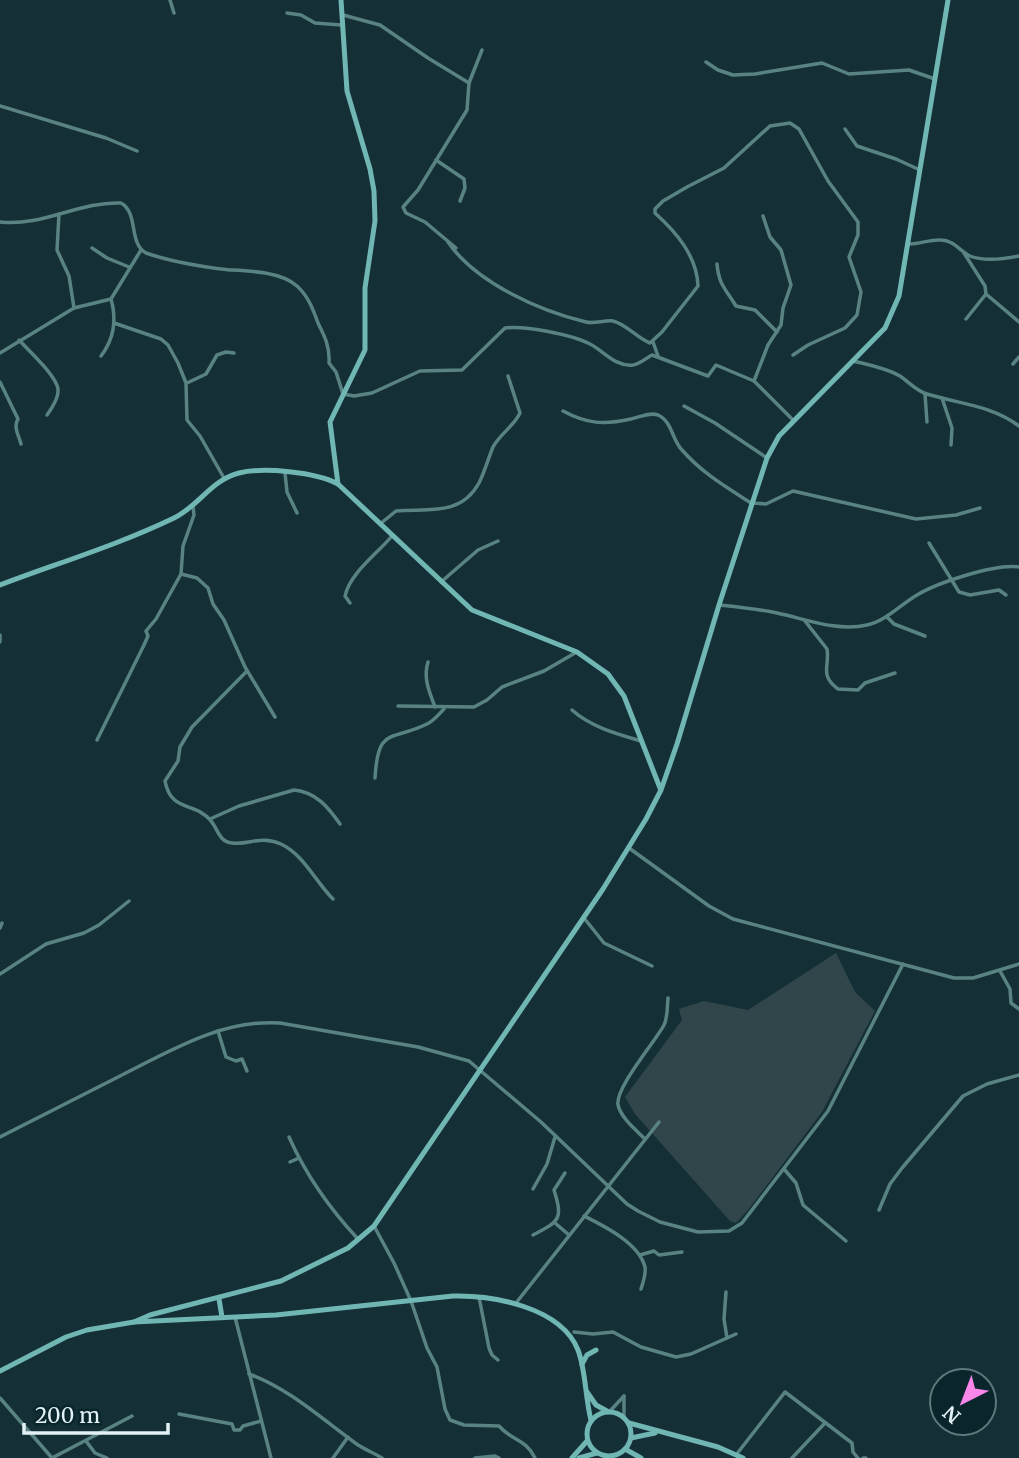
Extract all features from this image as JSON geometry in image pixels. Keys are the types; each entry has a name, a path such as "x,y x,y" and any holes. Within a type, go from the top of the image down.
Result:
{"main road":[{"path":"338,484 330,422 365,350 365,288 375,221 370,169 347,91 341,0"},
{"path":"134,1322 150,1315 281,1281 330,1258 360,1240 374,1226 629,848 661,790 766,458 779,436 793,420 885,328 893,314 909,244 947,0"},
{"path":"0,585 177,517 224,478 248,471 323,477 338,484 460,600 481,614 577,652 596,664 624,695 661,790"},
{"path":"0,1370 66,1337 87,1330 134,1322 276,1315 453,1296 479,1296 516,1303 556,1323 566,1333 577,1348 591,1420"},
{"path":"219,1299 222,1317"},
{"path":"582,1367 585,1358 596,1350"},
{"path":"585,1390 596,1405 626,1420 718,1447 739,1456"},
{"path":"572,1458 587,1441 591,1420 608,1411"},
{"path":"587,1441 597,1452 610,1456 625,1449 631,1438 626,1420"},
{"path":"631,1438 662,1432"},
{"path":"625,1449 641,1458"},
{"path":"579,1458 597,1452"}],"street":[{"path":"170,0 174,13"},
{"path":"287,13 301,15 316,23 341,25"},
{"path":"341,15 380,25 469,83"},
{"path":"456,248 425,222 406,212 403,207 418,190 467,110 469,83 482,50"},
{"path":"706,62 733,75 822,63 849,74 909,70 935,79"},
{"path":"0,106 106,138 137,151"},
{"path":"653,342 696,289 698,280 681,239 655,213 655,209 663,201 724,168 770,126 790,123 804,136 828,181 858,222 858,235 849,257 861,292 858,315 845,328 793,355"},
{"path":"845,129 857,146 920,170"},
{"path":"436,160 464,179 465,188 460,201"},
{"path":"0,222 14,223 121,203 129,209 141,250"},
{"path":"60,214 57,250 69,276 74,308"},
{"path":"754,381 768,345 784,319 783,309 792,281 781,250 770,237 763,216"},
{"path":"909,244 945,240 979,258 1019,256"},
{"path":"448,242 469,265 526,301 551,313 585,322 615,322 646,342 653,342"},
{"path":"92,248 129,267"},
{"path":"141,250 155,256 230,270 245,270 288,280 297,285 308,298 327,340 330,350 329,363 336,372 343,394 354,396 372,393 420,371 462,370 499,332 512,327 531,327 586,342 604,355 627,365 639,363 652,355 708,376 716,365 754,381 793,420"},
{"path":"100,356 108,346 114,323 111,299 141,250"},
{"path":"963,251 985,286 986,294 1019,322"},
{"path":"717,264 720,283 731,295 734,303 738,307 755,310 777,332"},
{"path":"966,319 986,294"},
{"path":"0,353 74,308 111,299"},
{"path":"114,323 161,339 168,345 186,383 187,420 200,436 224,478"},
{"path":"19,340 54,378 58,388 59,392 47,415"},
{"path":"653,342 659,357"},
{"path":"186,383 206,374 217,355 234,353"},
{"path":"1013,364 1019,357"},
{"path":"853,361 885,369 925,394 963,401 1004,415 1019,426"},
{"path":"380,524 396,511 434,511 463,502 469,497 488,465 494,447 520,412 509,376"},
{"path":"0,382 18,419 16,432 21,444"},
{"path":"925,394 927,422"},
{"path":"942,398 952,428 951,445"},
{"path":"684,406 715,422 766,458"},
{"path":"563,411 587,422 613,422 649,414 660,416 667,423 675,442 698,467 751,503 766,504 793,491 916,519 956,516 980,508"},
{"path":"285,473 286,492 297,513"},
{"path":"97,740 144,645 148,636 146,631 156,619 181,573 183,546 194,514 193,504"},
{"path":"350,603 345,593 352,581 393,536"},
{"path":"441,582 478,550 498,541"},
{"path":"929,543 951,582 963,595 999,590 1006,595"},
{"path":"719,605 778,613 838,626 861,626 887,617 919,594 974,573 1007,566 1019,567"},
{"path":"181,573 197,578 208,588 213,604 224,621 247,671 275,716"},
{"path":"887,617 894,624 925,636"},
{"path":"803,619 827,649 825,671 838,689 858,690 865,683 895,673"},
{"path":"0,635 0,642"},
{"path":"398,706 481,705 502,687 544,671 577,652"},
{"path":"428,662 426,682 435,707"},
{"path":"247,671 192,727 180,747 178,761 165,781 166,792 178,804 199,811 210,819 226,842 232,844 257,839 280,844 301,859 333,899"},
{"path":"375,778 376,757 382,744 393,734 428,724 446,707"},
{"path":"572,710 589,723 643,741"},
{"path":"210,819 239,806 294,790 303,791 326,805 340,824"},
{"path":"629,848 709,906 733,919 966,979 1019,964"},
{"path":"0,965 2,972 46,944 84,933 99,925 129,901"},
{"path":"583,918 604,943 652,966"},
{"path":"0,1137 184,1044 218,1031 262,1021 280,1023 438,1052 469,1061 556,1136 627,1204 660,1222 698,1232 729,1231 742,1223 828,1111 903,964"},
{"path":"1000,971 1010,989 1010,1003 1019,1009"},
{"path":"645,1139 625,1118 619,1108 618,1098 640,1058 663,1026 668,998"},
{"path":"218,1031 226,1057 236,1061 242,1059 247,1071"},
{"path":"879,1210 890,1184 963,1096 986,1084 1019,1075"},
{"path":"516,1303 659,1122"},
{"path":"533,1189 547,1164 556,1136"},
{"path":"289,1137 329,1207 360,1240"},
{"path":"290,1162 299,1158"},
{"path":"784,1169 796,1183 803,1205 846,1241"},
{"path":"533,1235 558,1219 560,1208 554,1190 565,1172"},
{"path":"584,1216 614,1231 640,1255 646,1269 641,1290"},
{"path":"555,1223 569,1235"},
{"path":"374,1226 411,1301 427,1348 440,1374 445,1409 450,1420 464,1425 499,1426 506,1433 526,1443 535,1458"},
{"path":"640,1255 654,1251 659,1255 682,1252"},
{"path":"726,1292 724,1319 727,1338"},
{"path":"479,1296 489,1348 498,1360"},
{"path":"236,1317 271,1458"},
{"path":"574,1332 612,1332 641,1346 676,1357 691,1354 736,1334"},
{"path":"249,1374 270,1383 365,1450 382,1458"},
{"path":"739,1456 785,1392 852,1443 852,1452 859,1457"},
{"path":"608,1411 624,1396 626,1420"},
{"path":"0,1398 52,1458 131,1416"},
{"path":"179,1414 232,1424 234,1430 261,1421"},
{"path":"792,1458 825,1423"},
{"path":"333,1458 348,1437"},
{"path":"86,1441 95,1453 107,1458"},
{"path":"475,1458 499,1458"}],"shaded area":[{"path":"836,953 855,992 875,1011 822,1112 748,1210 736,1223 730,1221 635,1114 625,1097 682,1020 679,1009 704,1001 748,1010"}]}
